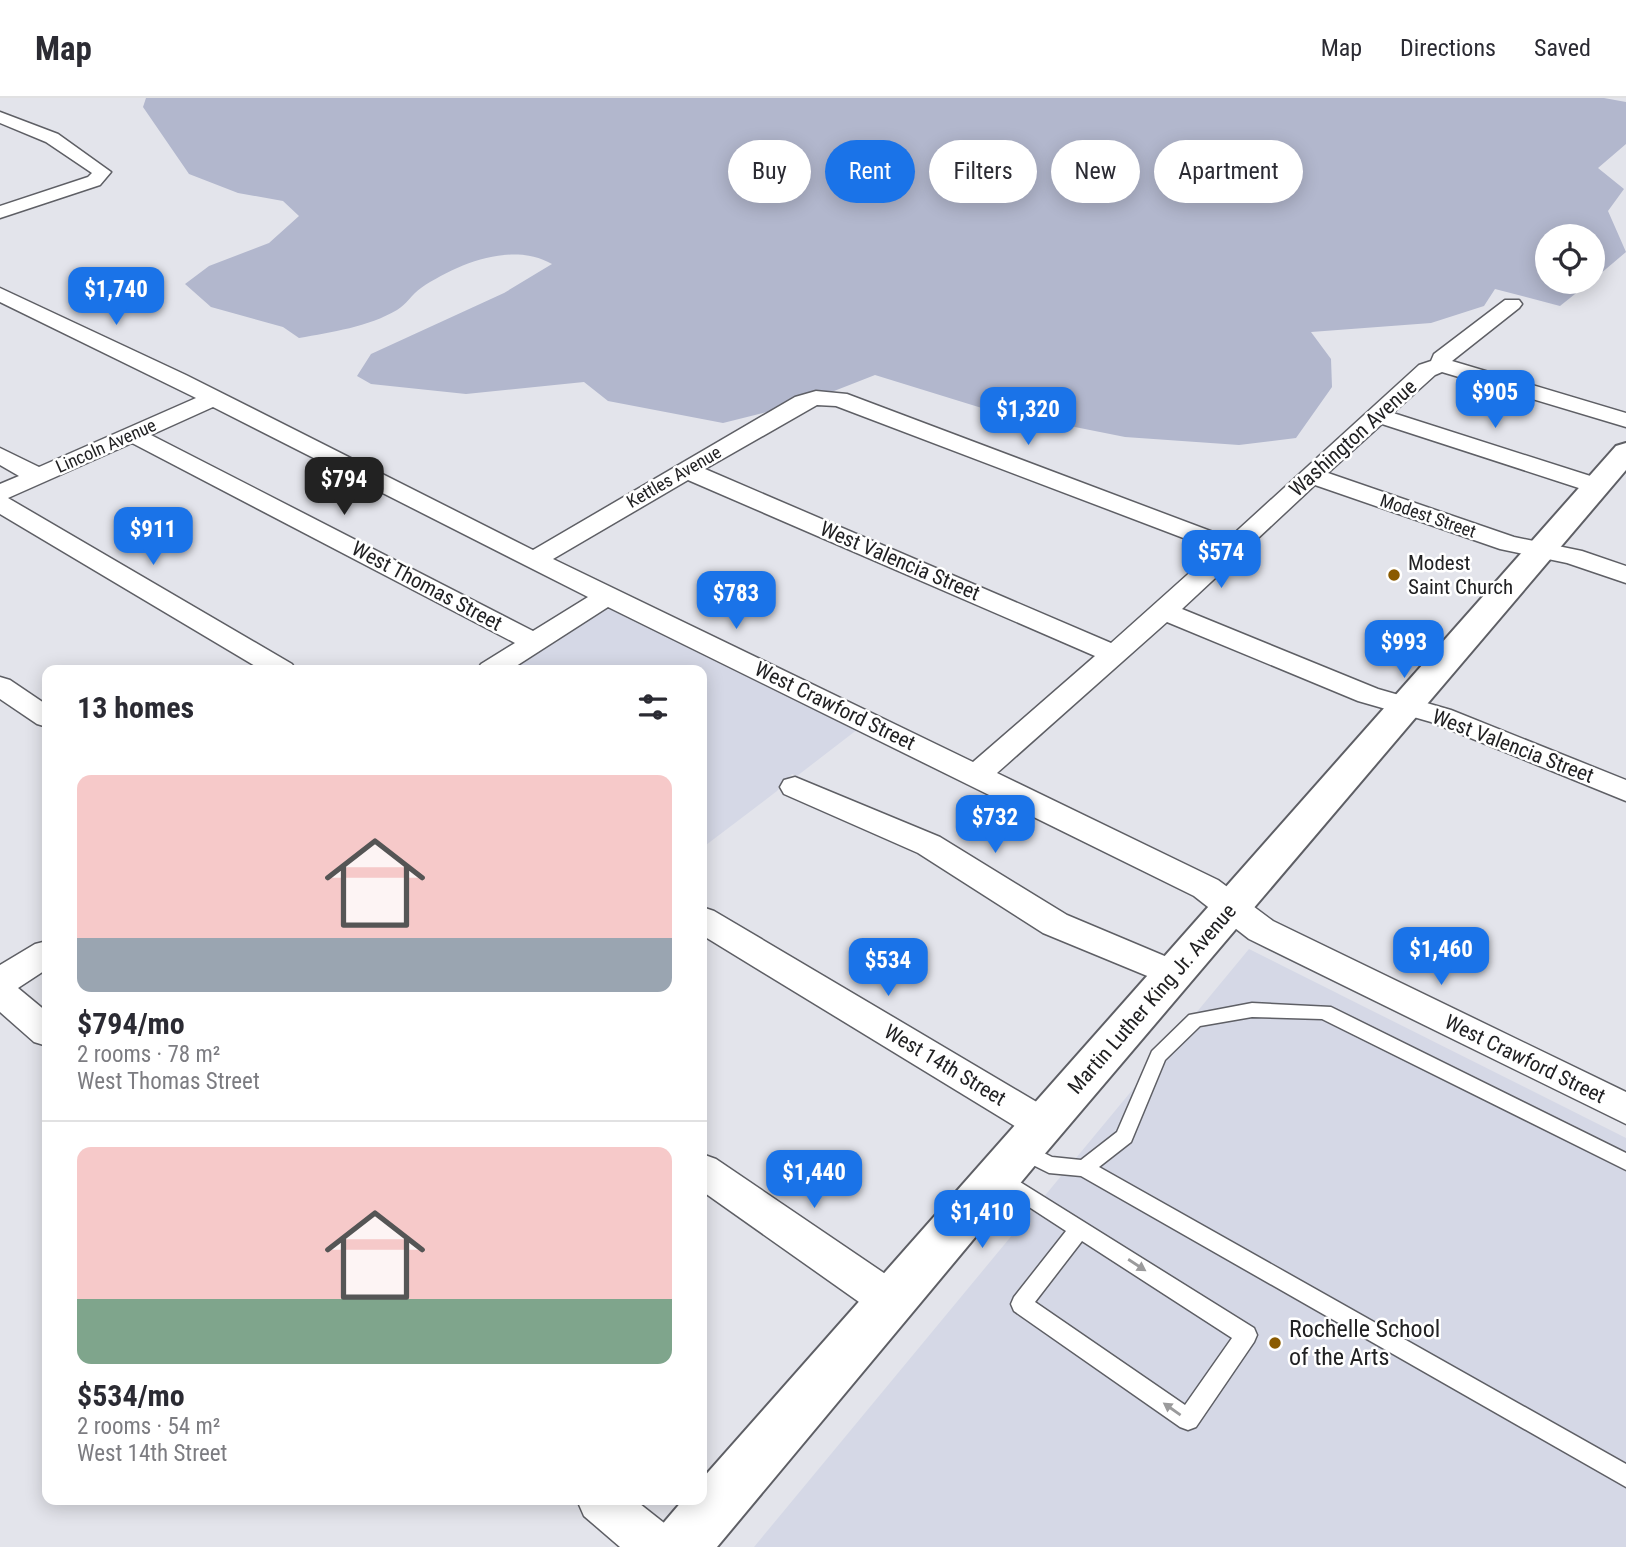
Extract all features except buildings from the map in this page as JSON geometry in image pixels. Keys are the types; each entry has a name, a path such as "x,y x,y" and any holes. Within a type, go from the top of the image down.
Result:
{"street":[{"path":"0,117 52,138 102,173 94,181 0,212"},
{"name":"West Crawford Street","path":"0,294 607,596 1206,888 1261,930 1626,1109"},
{"name":"Washington Avenue","path":"976,775 1164,611 1380,416 1427,370 1441,365 1443,359 1512,304"},
{"path":"1441,365 1626,420"},
{"name":"Kettles Avenue","path":"534,560 803,402 816,398 850,403 1232,548"},
{"name":"Lincoln Avenue","path":"0,493 212,399"},
{"path":"1380,416 1597,486"},
{"name":"West Thomas Street","path":"132,434 534,642"},
{"name":"Martin Luther King Jr. Avenue","path":"680,1547 1626,452"},
{"path":"0,455 37,476"},
{"name":"West Valencia Street","path":"686,470 1113,654"},
{"name":"Modest Street","path":"1312,475 1509,544 1573,556 1626,575"},
{"path":"0,504 274,665"},
{"path":"499,665 607,596"},
{"name":"West Valencia Street","path":"1164,611 1367,695 1441,716 1626,791"},
{"path":"0,685 42,714"},
{"path":"795,787 929,845 1055,924 1174,974"},
{"name":"West 14th Street","path":"707,923 1021,1150"},
{"path":"0,982 42,956"},
{"path":"0,992 42,1027"},
{"path":"707,1173 891,1301"},
{"path":"606,1505 656,1547"}],"lane":[{"path":"1084,1168 1124,1137 1158,1056 1195,1020 1252,1010 1325,1012 1626,1162"},
{"path":"1021,1150 1049,1165 1084,1168 1626,1476"},
{"path":"1021,1150 1080,1228 1246,1335 1188,1420 1021,1304 1080,1228"}],"shaded area":[{"path":"146,98 1604,98 1626,102 1626,144 1598,168 1624,189 1608,211 1626,252 1605,270 1605,224 1535,224 1535,294 1575,294 1560,306 1495,289 1484,306 1431,323 1311,332 1331,359 1332,387 1296,438 1239,445 1125,437 985,409 875,375 829,393 806,393 775,410 723,423 608,401 584,382 466,394 371,384 357,376 371,354 504,293 552,264 536,257 502,255 485,258 435,279 386,316 350,328 299,338 283,327 211,307 185,284 209,266 269,243 299,216 283,201 238,193 189,174 143,107"},
{"path":"606,606 858,729 797,776 792,774 777,791 707,844 707,665 515,665"},
{"name":"Rochelle School of the Arts","path":"1249,949 1626,1138 1626,1547 754,1547"}],"place":[{"name":"Modest Saint Church","path":"1394,575"},
{"name":"Rochelle School of the Arts","path":"1275,1343"}]}
